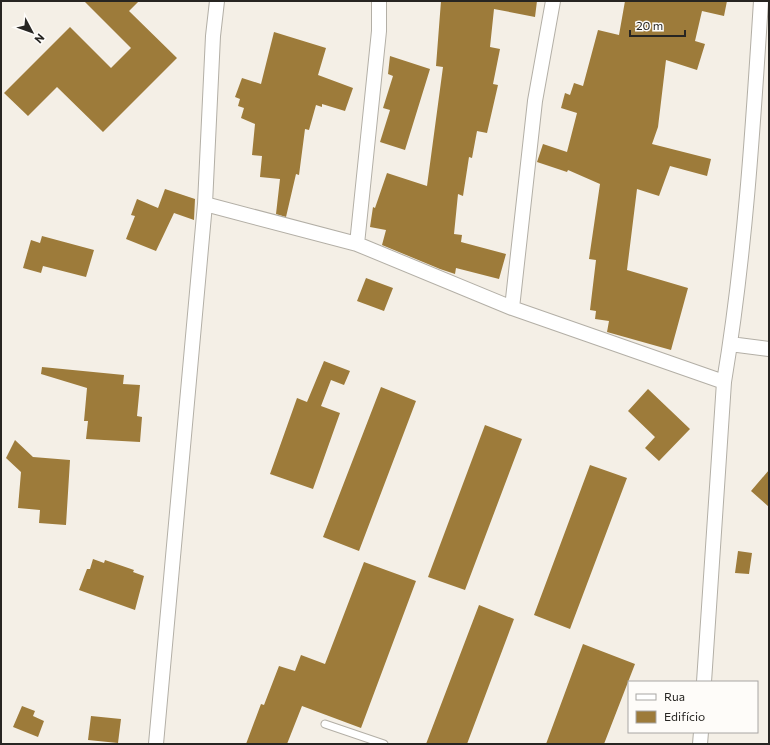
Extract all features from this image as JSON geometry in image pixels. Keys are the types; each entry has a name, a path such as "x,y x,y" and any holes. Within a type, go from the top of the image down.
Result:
{"street":[{"path":"156,744 205,204 213,36 217,1"},
{"path":"358,244 379,31 380,1"},
{"path":"512,308 535,101 553,1"},
{"path":"704,681 724,382 730,344 751,154 761,1"},
{"path":"205,204 358,244 512,308 724,382"},
{"path":"730,344 769,349"},
{"path":"700,744 701,733"}],"lane":[{"path":"326,724 384,744"}],"building":[{"path":"84,1 139,1 129,11 177,58 103,132 57,87 28,116 4,93 70,27 111,68 131,48"},
{"path":"441,1 537,1 535,17 494,9 490,47 500,49 493,84 498,85 487,133 477,131 472,158 469,157 463,196 458,194 454,234 462,235 461,242 506,254 499,279 456,268 455,274 440,269 382,245 386,230 370,227 373,207 375,208 387,173 427,186 443,67 436,66"},
{"path":"625,1 727,1 724,16 702,11 695,41 705,44 697,70 666,60 658,127 652,144 711,159 707,176 670,166 659,196 637,189 627,270 688,288 671,350 607,332 609,321 595,319 596,311 590,310 596,260 589,259 600,184 568,170 567,172 537,162 543,144 567,152 577,113 561,108 565,93 570,95 574,83 583,86 598,30 619,35"},
{"path":"274,32 326,48 318,75 353,88 345,111 322,104 322,107 316,105 309,130 305,129 299,175 296,174 286,217 276,214 280,179 260,177 262,156 252,155 255,124 241,118 244,108 238,106 240,99 235,97 242,78 261,84"},
{"path":"390,56 430,69 405,150 380,142 390,110 383,108 393,76 388,74"},
{"path":"165,189 195,199 194,220 174,213 156,251 126,239 135,216 131,215 137,199 158,208"},
{"path":"42,236 94,250 86,277 43,266 41,273 23,268 31,240 40,243"},
{"path":"366,278 393,288 384,311 357,301"},
{"path":"324,361 350,371 344,385 331,380 321,406 340,413 313,489 270,474 297,398 307,402"},
{"path":"42,367 124,375 123,384 140,385 137,416 142,417 140,442 86,439 88,421 84,421 87,388 41,374"},
{"path":"381,387 416,401 359,551 323,537"},
{"path":"648,389 690,429 659,461 645,448 655,437 628,411"},
{"path":"485,425 522,439 465,590 428,577"},
{"path":"15,440 33,457 70,460 66,525 39,523 40,510 18,508 21,472 6,458"},
{"path":"590,465 627,478 570,629 534,615"},
{"path":"769,470 769,507 751,491"},
{"path":"738,551 752,553 749,574 735,573"},
{"path":"93,559 104,563 105,560 134,570 133,572 144,576 135,610 79,590 87,569 90,569"},
{"path":"364,562 416,581 361,728 302,706 287,744 246,744 261,704 264,705 279,666 295,671 301,655 325,664"},
{"path":"479,605 514,619 467,744 426,744"},
{"path":"583,644 635,664 604,744 546,744"},
{"path":"22,706 35,711 33,716 44,721 38,737 13,727"},
{"path":"91,716 121,719 118,743 88,740"}]}
